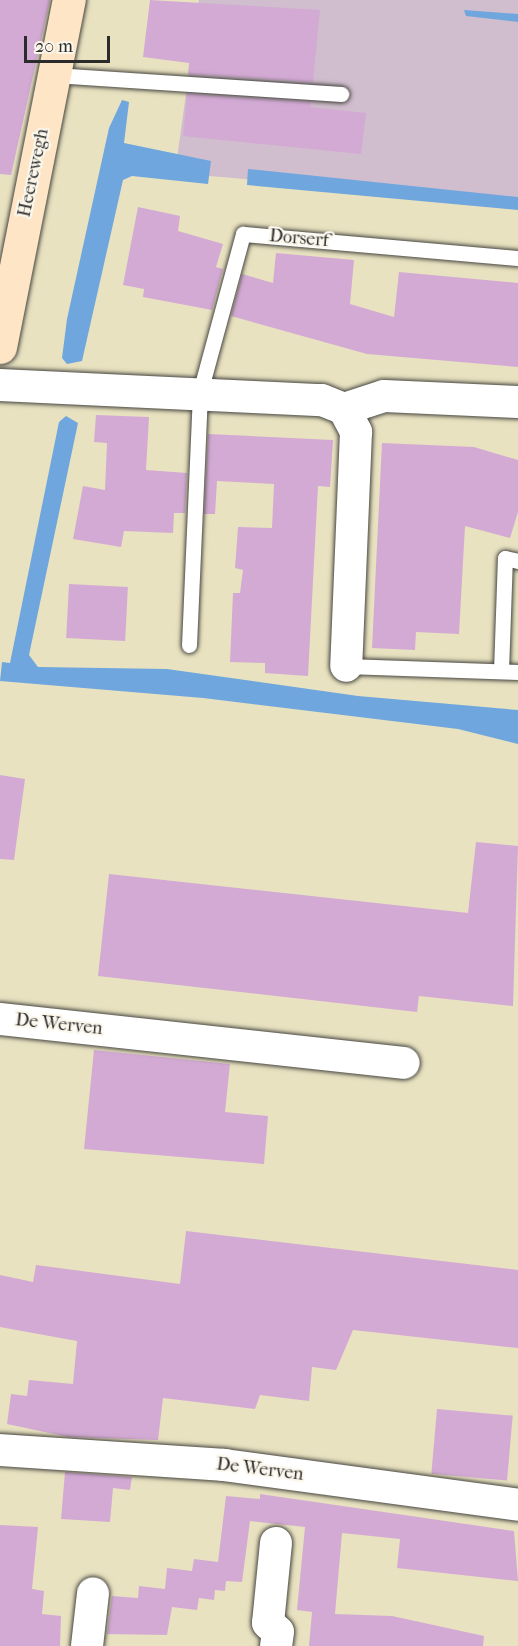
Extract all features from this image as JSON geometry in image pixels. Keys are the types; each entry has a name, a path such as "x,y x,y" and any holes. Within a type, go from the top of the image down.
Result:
{"street":[{"name":"Heerewegh","path":"0,347 69,0"},
{"path":"0,385 200,392 322,400 344,409 356,432 346,666"},
{"path":"344,409 384,396 518,402"},
{"name":"De Werven","path":"0,1019 404,1064"},
{"name":"De Werven","path":"0,1450 224,1465 518,1505"},
{"path":"276,1543 268,1623 278,1632 276,1646"},
{"path":"87,1646 93,1593"}],"lane":[{"path":"54,75 341,94"},
{"name":"Dorserf","path":"189,645 200,392 243,234 518,258"},
{"path":"501,671 505,558 518,561"},
{"path":"346,666 518,672"}],"shaded area":[{"path":"199,0 518,0 518,203 175,173"}],"water":[{"path":"464,10 518,14 518,22 466,16"},
{"path":"122,100 129,102 124,143 211,161 208,184 132,176 123,180 82,361 67,364 62,358 67,319 109,128"},
{"path":"248,169 518,197 518,210 247,185"},
{"path":"66,416 78,423 29,655 38,667 167,669 358,696 518,710 518,744 458,729 203,698 0,681 2,662 10,663 59,422"}],"building":[{"path":"0,0 50,0 11,175 0,174"},
{"path":"150,0 320,10 313,82 188,74 189,63 143,57"},
{"path":"187,94 311,102 310,107 366,113 361,154 183,136"},
{"path":"138,207 180,216 178,231 223,244 216,267 223,269 212,310 143,297 144,289 123,285"},
{"path":"276,253 354,260 350,304 394,317 399,272 518,283 518,367 367,354 231,316 242,274 273,283"},
{"path":"96,415 149,417 146,470 187,473 185,513 174,513 173,533 124,531 121,547 73,539 83,486 105,490 107,443 94,442"},
{"path":"208,434 333,440 330,487 318,486 308,676 265,673 265,663 230,662 233,593 240,593 243,570 235,568 238,527 272,528 274,484 217,481 215,514 204,514"},
{"path":"382,443 474,447 518,460 518,512 510,538 465,526 459,634 416,632 415,650 372,648"},
{"path":"69,584 128,587 125,641 66,638"},
{"path":"0,775 25,779 14,860 0,859"},
{"path":"476,842 518,846 513,1006 419,996 417,1012 98,976 109,874 468,913"},
{"path":"94,1050 230,1064 225,1112 268,1116 264,1164 84,1149"},
{"path":"186,1231 518,1270 518,1348 353,1330 336,1370 312,1367 309,1401 260,1395 255,1409 163,1398 158,1440 68,1437 7,1424 11,1394 27,1396 29,1380 73,1384 77,1341 0,1327 0,1275 33,1282 36,1265 180,1284"},
{"path":"437,1409 513,1416 507,1480 431,1474"},
{"path":"65,1472 132,1477 130,1490 113,1488 110,1522 61,1519"},
{"path":"260,1494 514,1531 518,1581 397,1568 400,1539 342,1533 335,1614 392,1616 484,1636 483,1646 309,1646 312,1612 297,1610 305,1527 250,1521 242,1582 226,1581 225,1591 215,1590 214,1600 199,1598 197,1610 172,1607 167,1635 107,1634 112,1596 138,1598 139,1586 165,1589 167,1568 192,1571 194,1559 218,1562 226,1496 260,1499"},
{"path":"0,1525 38,1527 32,1589 44,1591 42,1614 61,1616 60,1646 0,1646"}]}
